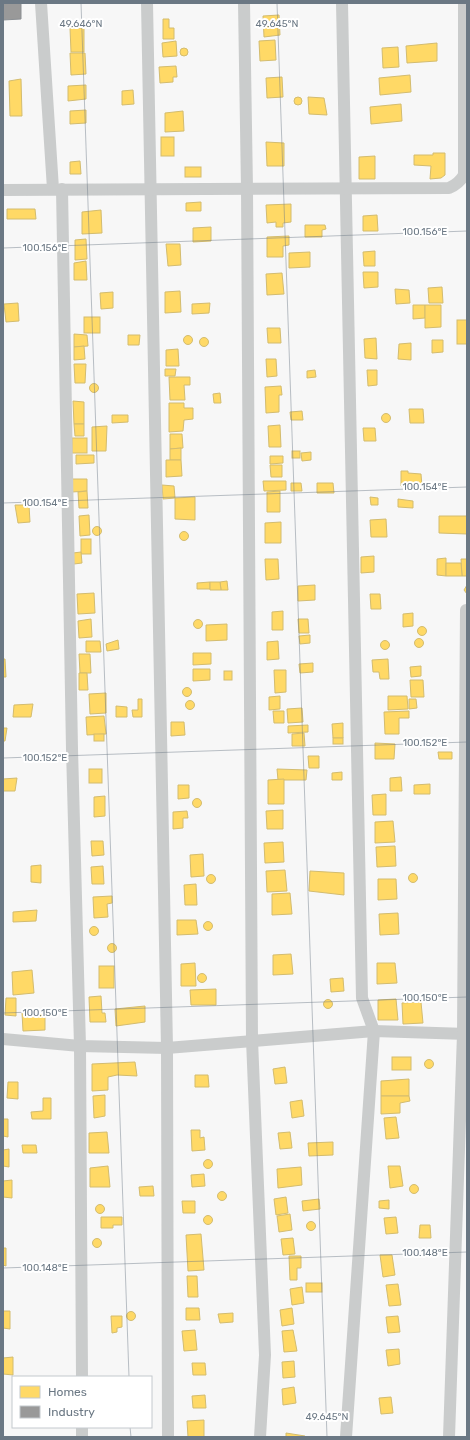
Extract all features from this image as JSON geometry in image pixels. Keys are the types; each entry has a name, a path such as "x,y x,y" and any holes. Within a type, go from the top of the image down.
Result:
{"street":[{"path":"41,3 57,189 80,1046 82,1376"},
{"path":"147,3 167,1048 168,1437"},
{"path":"244,3 252,1040 265,1354 260,1437"},
{"path":"342,3 362,998 374,1032 346,1437"},
{"path":"3,190 449,188 460,181 464,175 464,3"},
{"path":"449,1437 465,1034 466,610"},
{"path":"3,1039 80,1046 167,1048 252,1040 374,1032 465,1034"}],"building: Homes":[{"path":"279,15 280,35 264,37 263,16"},
{"path":"163,19 169,19 169,28 174,28 174,39 163,39"},
{"path":"70,28 84,28 84,52 71,52"},
{"path":"275,40 276,60 260,61 259,41"},
{"path":"176,41 177,56 163,57 162,43"},
{"path":"437,43 437,61 407,63 406,46"},
{"path":"398,47 399,67 383,68 382,48"},
{"path":"182,48 186,48 188,52 186,56 182,56 180,54 180,50"},
{"path":"70,53 85,53 86,74 71,75"},
{"path":"176,66 177,77 173,77 173,82 160,83 159,67"},
{"path":"410,75 411,92 380,95 379,78"},
{"path":"282,77 283,97 267,98 266,78"},
{"path":"21,79 22,116 10,116 9,81"},
{"path":"86,85 86,99 68,101 68,86"},
{"path":"133,90 134,104 122,105 122,91"},
{"path":"296,97 300,97 302,101 300,105 296,105 294,103 294,99"},
{"path":"308,97 324,98 327,115 309,114"},
{"path":"401,104 402,121 371,124 370,107"},
{"path":"86,110 86,123 70,124 70,111"},
{"path":"183,111 184,131 165,132 165,113"},
{"path":"161,137 174,137 174,156 161,156"},
{"path":"266,142 284,143 284,166 267,166"},
{"path":"433,153 445,153 445,175 441,178 430,179 431,166 414,165 414,155 433,155"},
{"path":"375,156 375,179 359,179 359,157"},
{"path":"80,161 81,174 70,174 70,162"},
{"path":"185,167 201,167 201,177 185,177"},
{"path":"201,202 201,211 186,211 186,203"},
{"path":"291,204 291,222 283,223 283,227 276,227 276,222 267,223 266,205"},
{"path":"7,209 35,209 36,219 7,219"},
{"path":"101,210 102,233 82,234 82,212"},
{"path":"377,215 378,231 363,231 363,216"},
{"path":"305,225 325,225 326,229 322,230 322,237 305,237"},
{"path":"211,227 211,241 193,242 193,228"},
{"path":"289,236 289,245 283,246 283,257 267,257 267,237"},
{"path":"86,239 87,259 75,260 75,240"},
{"path":"166,244 180,244 181,265 168,266"},
{"path":"375,251 375,266 364,266 363,252"},
{"path":"310,252 310,267 289,268 289,253"},
{"path":"86,261 87,280 74,280 74,263"},
{"path":"363,272 378,272 378,287 364,288"},
{"path":"282,273 284,294 267,295 266,274"},
{"path":"442,287 443,303 429,303 428,288"},
{"path":"395,289 409,290 410,303 396,304"},
{"path":"180,291 181,312 165,313 165,292"},
{"path":"113,292 113,308 101,309 100,293"},
{"path":"18,303 19,321 6,322 4,304"},
{"path":"210,303 209,313 192,314 192,304"},
{"path":"413,305 425,305 425,318 413,319"},
{"path":"425,305 441,305 441,327 425,328"},
{"path":"84,317 100,317 100,333 84,333"},
{"path":"457,320 467,320 467,344 457,344"},
{"path":"267,328 280,328 281,343 268,343"},
{"path":"74,334 87,335 88,346 74,347"},
{"path":"128,335 140,335 139,345 128,345"},
{"path":"186,336 190,336 192,340 190,344 186,344 184,342 184,338"},
{"path":"202,338 206,338 208,342 206,346 202,346 200,344 200,340"},
{"path":"376,338 377,359 365,358 364,339"},
{"path":"432,340 443,340 443,352 432,353"},
{"path":"411,343 411,360 398,359 399,344"},
{"path":"84,346 85,359 74,360 74,347"},
{"path":"178,349 179,366 166,366 166,350"},
{"path":"266,359 276,359 277,376 267,377"},
{"path":"74,364 86,364 85,383 75,383"},
{"path":"165,369 176,369 175,376 165,376"},
{"path":"315,370 316,377 307,378 307,371"},
{"path":"367,370 377,370 377,385 368,386"},
{"path":"169,377 190,377 190,385 184,385 185,400 170,400"},
{"path":"92,384 96,384 98,388 96,392 92,392 90,390 90,386"},
{"path":"281,386 282,395 279,395 279,412 266,413 265,387"},
{"path":"220,393 221,403 214,403 213,394"},
{"path":"73,401 84,402 84,424 74,424"},
{"path":"169,403 184,403 184,408 193,408 193,419 184,420 183,431 169,432"},
{"path":"409,409 423,409 424,423 410,423"},
{"path":"302,411 303,420 291,420 290,412"},
{"path":"384,414 388,414 390,418 388,422 384,422 382,420 382,416"},
{"path":"112,415 128,415 128,422 112,423"},
{"path":"74,424 84,424 84,436 75,436"},
{"path":"280,425 281,447 269,447 268,426"},
{"path":"107,426 106,451 92,451 92,427"},
{"path":"363,428 375,428 376,441 364,441"},
{"path":"170,434 182,434 183,448 170,449"},
{"path":"72,438 87,438 87,453 72,453"},
{"path":"181,448 181,460 170,460 170,449"},
{"path":"292,451 300,451 300,458 292,458"},
{"path":"311,452 311,460 302,461 301,453"},
{"path":"76,455 94,455 94,463 76,464"},
{"path":"270,456 283,456 283,463 270,464"},
{"path":"166,460 181,460 182,476 166,477"},
{"path":"270,465 282,465 282,477 271,477"},
{"path":"401,471 421,474 422,486 401,486"},
{"path":"72,479 87,479 87,491 72,492"},
{"path":"263,481 286,481 286,490 264,491"},
{"path":"291,483 301,483 302,491 291,491"},
{"path":"317,483 333,483 334,493 317,493"},
{"path":"162,485 174,486 175,498 163,499"},
{"path":"87,491 88,508 79,508 78,492"},
{"path":"280,491 280,512 267,512 267,492"},
{"path":"195,497 195,520 175,519 175,498"},
{"path":"370,497 378,498 378,505 371,505"},
{"path":"398,499 413,501 413,508 398,507"},
{"path":"15,505 29,505 30,522 18,523"},
{"path":"89,515 90,535 80,536 79,516"},
{"path":"439,516 467,516 467,534 439,533"},
{"path":"386,519 387,537 371,537 370,520"},
{"path":"281,522 281,543 265,543 265,523"},
{"path":"95,527 99,527 101,531 99,535 95,535 93,533 93,529"},
{"path":"182,532 186,532 188,536 186,540 182,540 180,538 180,534"},
{"path":"81,539 91,539 91,554 81,554"},
{"path":"81,552 82,563 74,564 73,553"},
{"path":"374,556 374,572 361,573 361,557"},
{"path":"446,558 446,576 437,575 437,559"},
{"path":"265,559 278,559 279,579 266,580"},
{"path":"461,559 467,559 467,576 462,576"},
{"path":"446,563 461,563 462,576 446,576"},
{"path":"227,581 228,590 221,590 220,582"},
{"path":"210,582 210,589 197,589 197,583"},
{"path":"210,582 220,582 221,590 210,590"},
{"path":"315,585 315,600 298,601 298,586"},
{"path":"467,585 467,594 464,590"},
{"path":"94,593 95,613 78,614 77,594"},
{"path":"370,594 380,594 381,609 371,609"},
{"path":"283,611 283,630 272,630 272,612"},
{"path":"413,613 413,626 403,627 403,614"},
{"path":"91,619 92,637 79,638 78,621"},
{"path":"298,619 308,619 309,633 299,633"},
{"path":"196,620 200,620 202,624 200,628 196,628 194,626 194,622"},
{"path":"227,624 227,640 206,641 206,625"},
{"path":"420,627 424,627 426,631 424,635 420,635 418,633 418,629"},
{"path":"310,635 310,643 300,644 299,636"},
{"path":"417,639 421,639 423,643 421,647 417,647 415,645 415,641"},
{"path":"118,640 119,649 107,651 106,644"},
{"path":"86,641 100,641 101,652 86,652"},
{"path":"278,641 279,659 267,660 267,642"},
{"path":"383,641 387,641 389,645 387,649 383,649 381,647 381,643"},
{"path":"193,653 211,653 211,664 193,665"},
{"path":"79,654 90,654 91,673 80,673"},
{"path":"3,659 5,659 6,677 3,677"},
{"path":"388,659 389,679 380,679 379,672 373,672 372,660"},
{"path":"313,663 313,672 300,673 299,664"},
{"path":"421,666 421,676 411,677 410,667"},
{"path":"193,669 210,669 210,680 193,681"},
{"path":"274,670 286,670 286,692 275,693"},
{"path":"224,671 232,671 232,680 224,680"},
{"path":"79,673 87,673 88,690 79,690"},
{"path":"410,680 423,680 424,697 411,697"},
{"path":"185,688 189,688 191,692 189,696 185,696 183,694 183,690"},
{"path":"106,693 106,713 90,714 89,694"},
{"path":"280,696 280,709 269,710 269,697"},
{"path":"388,696 407,696 408,709 388,710"},
{"path":"138,699 142,699 142,717 133,717 132,710 138,710"},
{"path":"409,699 416,699 417,708 409,709"},
{"path":"188,701 192,701 194,705 192,709 188,709 186,707 186,703"},
{"path":"33,704 31,717 13,717 14,705"},
{"path":"116,706 127,707 127,717 116,717"},
{"path":"302,708 303,722 288,723 287,709"},
{"path":"273,711 284,711 284,723 274,723"},
{"path":"409,711 409,718 399,718 399,734 385,734 384,712"},
{"path":"104,716 106,734 87,735 86,717"},
{"path":"171,722 184,722 185,735 171,736"},
{"path":"343,723 343,738 333,738 332,724"},
{"path":"308,725 308,732 288,733 288,726"},
{"path":"3,728 7,728 5,741 3,741"},
{"path":"304,733 305,746 292,746 292,734"},
{"path":"94,734 104,734 104,741 94,741"},
{"path":"333,738 343,738 343,744 333,744"},
{"path":"375,743 395,744 394,759 375,759"},
{"path":"438,752 452,752 452,759 439,759"},
{"path":"308,756 319,756 319,768 309,768"},
{"path":"89,769 102,769 102,783 89,783"},
{"path":"277,769 307,770 306,780 278,780"},
{"path":"342,772 342,780 332,780 332,773"},
{"path":"401,777 402,791 390,791 390,778"},
{"path":"17,778 15,791 3,791 3,779"},
{"path":"284,779 284,804 268,804 268,780"},
{"path":"430,784 430,794 414,794 414,785"},
{"path":"178,785 189,785 189,798 178,799"},
{"path":"386,794 386,815 373,815 372,795"},
{"path":"105,796 105,816 94,817 94,797"},
{"path":"195,799 199,799 201,803 199,807 195,807 193,805 193,801"},
{"path":"283,810 283,829 267,829 266,811"},
{"path":"187,811 188,818 183,818 183,828 173,829 173,812"},
{"path":"393,821 395,842 375,843 375,822"},
{"path":"91,841 103,841 104,855 92,856"},
{"path":"283,842 284,862 265,863 264,843"},
{"path":"395,846 396,866 377,867 376,847"},
{"path":"203,854 204,876 191,877 190,855"},
{"path":"41,865 41,883 31,882 31,866"},
{"path":"103,866 104,884 92,884 91,867"},
{"path":"285,870 287,891 267,892 266,871"},
{"path":"310,871 344,873 344,895 309,891"},
{"path":"411,874 415,874 417,878 415,882 411,882 409,880 409,876"},
{"path":"209,875 213,875 215,879 213,883 209,883 207,881 207,877"},
{"path":"378,879 396,879 397,899 378,900"},
{"path":"196,884 197,905 185,905 184,885"},
{"path":"290,893 292,914 272,915 272,894"},
{"path":"112,896 112,903 107,904 108,917 94,918 93,897"},
{"path":"37,910 36,921 13,922 13,912"},
{"path":"398,913 399,934 380,935 379,914"},
{"path":"177,920 196,920 198,934 177,935"},
{"path":"206,922 210,922 212,926 210,930 206,930 204,928 204,924"},
{"path":"92,927 96,927 98,931 96,935 92,935 90,933 90,929"},
{"path":"110,944 114,944 116,948 114,952 110,952 108,950 108,946"},
{"path":"291,954 293,974 273,975 273,955"},
{"path":"195,963 196,986 181,986 181,964"},
{"path":"377,963 395,963 397,983 377,984"},
{"path":"99,966 114,966 114,988 99,988"},
{"path":"32,970 34,993 13,995 12,972"},
{"path":"200,974 204,974 206,978 204,982 200,982 198,980 198,976"},
{"path":"343,978 344,991 331,992 330,979"},
{"path":"216,989 216,1005 191,1005 190,990"},
{"path":"101,996 102,1013 105,1013 106,1022 90,1022 89,997"},
{"path":"6,998 16,998 16,1016 5,1015"},
{"path":"396,999 398,1020 378,1020 378,1000"},
{"path":"326,1000 330,1000 332,1004 330,1008 326,1008 324,1006 324,1002"},
{"path":"421,1002 423,1023 403,1024 402,1003"},
{"path":"145,1006 145,1022 116,1026 115,1009"},
{"path":"22,1013 45,1013 45,1030 23,1031"},
{"path":"392,1057 411,1057 411,1070 392,1070"},
{"path":"427,1060 431,1060 433,1064 431,1068 427,1068 425,1066 425,1062"},
{"path":"135,1062 137,1076 117,1075 108,1077 108,1090 92,1091 92,1064"},
{"path":"285,1067 287,1083 275,1084 273,1069"},
{"path":"195,1075 208,1075 209,1087 195,1087"},
{"path":"409,1079 409,1096 381,1096 381,1081"},
{"path":"8,1082 18,1082 18,1099 7,1098"},
{"path":"105,1095 105,1116 94,1118 93,1096"},
{"path":"381,1096 409,1096 410,1101 400,1103 400,1113 381,1114"},
{"path":"43,1098 51,1098 51,1119 32,1119 31,1112 43,1111"},
{"path":"302,1100 304,1116 292,1118 290,1102"},
{"path":"396,1117 399,1138 386,1139 384,1118"},
{"path":"3,1119 8,1119 8,1137 3,1136"},
{"path":"191,1130 200,1130 200,1138 204,1137 205,1150 192,1151"},
{"path":"107,1132 109,1153 89,1153 89,1133"},
{"path":"290,1132 292,1148 280,1149 278,1133"},
{"path":"333,1142 333,1155 309,1156 308,1143"},
{"path":"22,1145 36,1145 37,1153 23,1153"},
{"path":"9,1149 9,1167 3,1166 3,1150"},
{"path":"206,1160 210,1160 212,1164 210,1168 206,1168 204,1166 204,1162"},
{"path":"108,1166 110,1187 90,1187 90,1168"},
{"path":"388,1166 400,1166 403,1186 390,1188"},
{"path":"301,1167 302,1185 278,1188 277,1169"},
{"path":"204,1174 205,1186 192,1187 191,1175"},
{"path":"12,1180 12,1198 3,1197 3,1181"},
{"path":"412,1185 416,1185 418,1189 416,1193 412,1193 410,1191 410,1187"},
{"path":"153,1186 154,1196 140,1196 139,1187"},
{"path":"220,1192 224,1192 226,1196 224,1200 220,1200 218,1198 218,1194"},
{"path":"286,1197 288,1213 276,1215 274,1199"},
{"path":"319,1199 320,1209 303,1211 302,1201"},
{"path":"389,1200 389,1209 379,1208 379,1201"},
{"path":"182,1201 195,1201 195,1213 183,1213"},
{"path":"98,1205 102,1205 104,1209 102,1213 98,1213 96,1211 96,1207"},
{"path":"290,1214 292,1230 279,1232 277,1216"},
{"path":"206,1216 210,1216 212,1220 210,1224 206,1224 204,1222 204,1218"},
{"path":"101,1217 122,1217 122,1225 113,1225 113,1228 101,1228"},
{"path":"396,1217 398,1233 386,1234 384,1218"},
{"path":"309,1222 313,1222 315,1226 313,1230 309,1230 307,1228 307,1224"},
{"path":"420,1225 430,1225 431,1238 419,1238"},
{"path":"201,1234 204,1270 188,1271 186,1235"},
{"path":"293,1238 295,1254 283,1255 281,1239"},
{"path":"95,1239 99,1239 101,1243 99,1247 95,1247 93,1245 93,1241"},
{"path":"3,1248 6,1248 6,1266 3,1265"},
{"path":"380,1255 392,1255 395,1275 383,1277"},
{"path":"289,1256 301,1256 301,1268 297,1268 297,1280 290,1280"},
{"path":"187,1276 197,1276 198,1297 188,1297"},
{"path":"306,1283 322,1283 322,1292 306,1292"},
{"path":"398,1284 401,1305 389,1306 386,1285"},
{"path":"302,1287 304,1303 292,1305 290,1289"},
{"path":"186,1308 199,1308 200,1320 186,1320"},
{"path":"292,1308 294,1324 282,1326 280,1310"},
{"path":"3,1311 10,1311 10,1329 3,1328"},
{"path":"129,1312 133,1312 135,1316 133,1320 129,1320 127,1318 127,1314"},
{"path":"233,1313 233,1322 220,1323 218,1314"},
{"path":"111,1316 122,1316 122,1327 117,1328 117,1332 112,1333"},
{"path":"398,1316 400,1332 388,1333 386,1317"},
{"path":"195,1330 197,1350 184,1351 182,1331"},
{"path":"293,1330 297,1351 284,1352 282,1331"},
{"path":"399,1349 400,1364 388,1366 386,1350"},
{"path":"13,1357 13,1375 3,1374 3,1358"},
{"path":"294,1361 295,1377 283,1378 282,1362"},
{"path":"192,1363 205,1363 206,1375 193,1375"},
{"path":"294,1387 296,1403 283,1405 282,1389"},
{"path":"205,1395 206,1408 193,1408 192,1396"},
{"path":"391,1397 393,1413 381,1414 379,1398"},
{"path":"204,1420 204,1437 188,1437 187,1421"},
{"path":"286,1433 305,1436 305,1437 286,1437"}],"building: Industry":[{"path":"3,3 21,3 21,19 3,20"}]}
